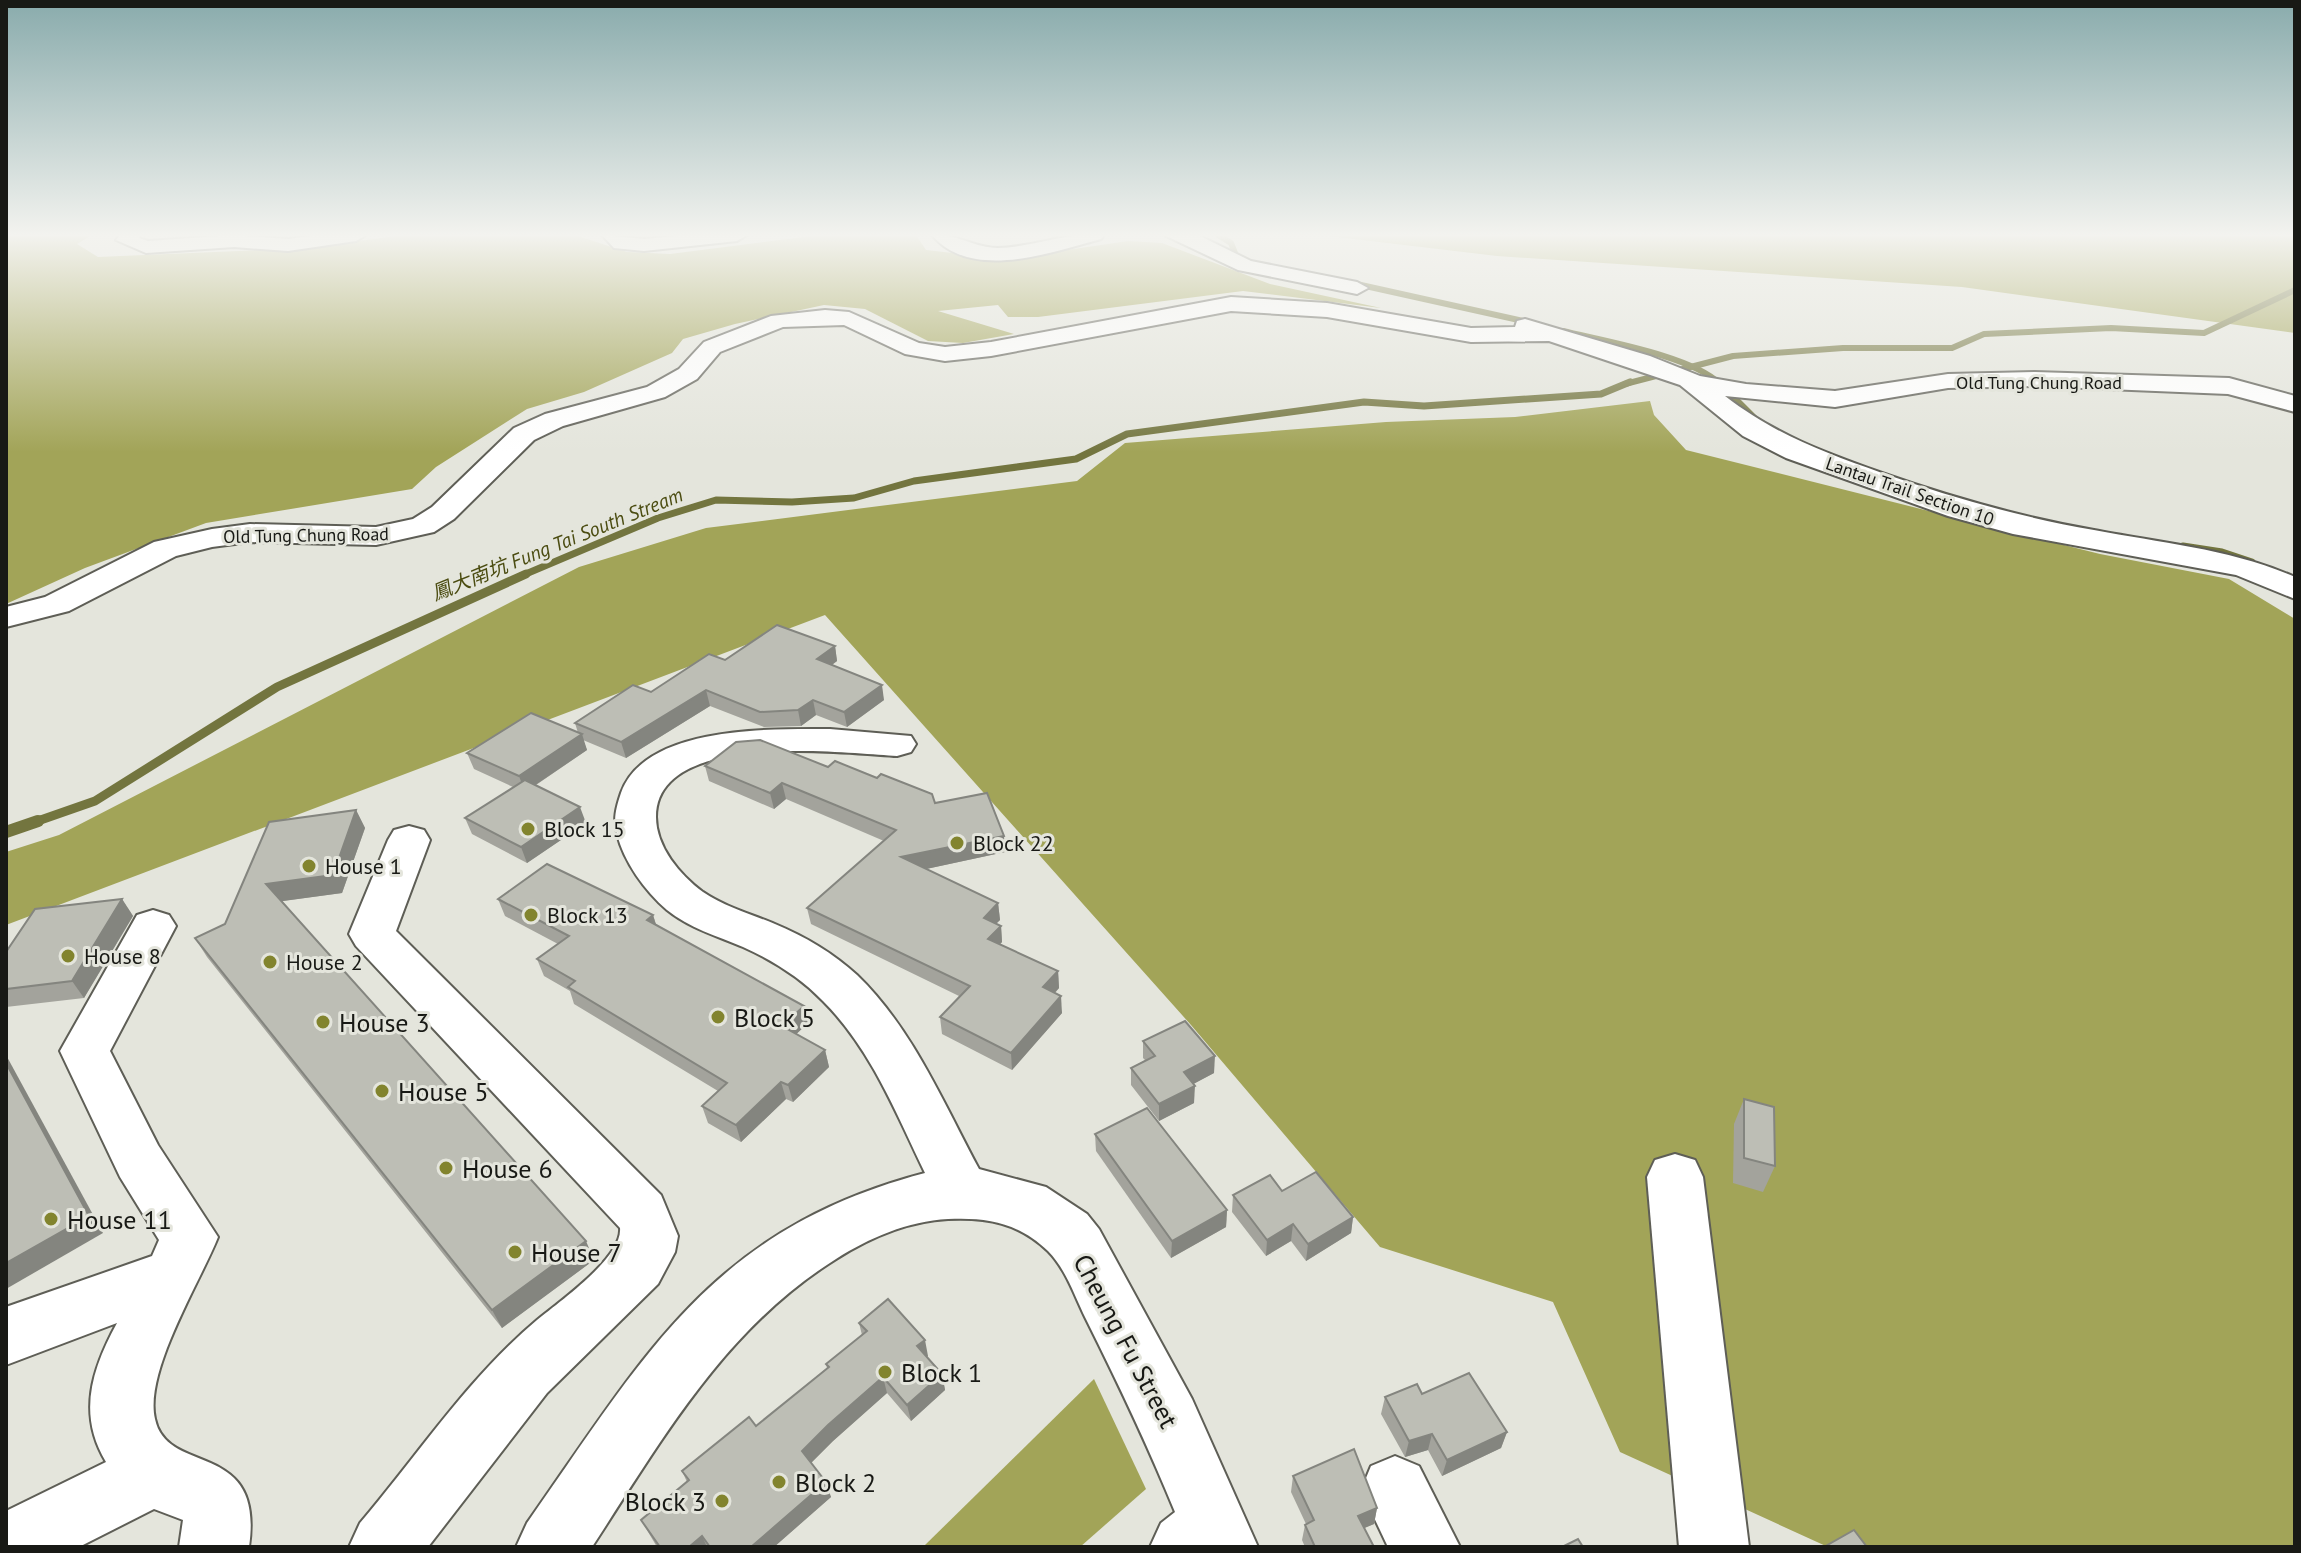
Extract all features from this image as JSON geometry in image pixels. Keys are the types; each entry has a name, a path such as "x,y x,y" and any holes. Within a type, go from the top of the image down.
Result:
{"street":[{"name":"Old Tung Chung Road","path":"6,617 57,604 165,549 212,538 250,533 376,536 423,526 443,513 524,434 554,420 656,392 688,374 712,347 732,336 779,321 825,317 849,319 913,349 945,354 991,349 1212,307"},
{"name":"Old Tung Chung Road","path":"1287,307 1327,310 1471,335 1548,334"},
{"name":"Lantau Trail Section 10","path":"1478,314 1683,377 1752,430 1796,452 1959,510 2013,525 2245,567 2288,585"},
{"name":"Old Tung Chung Road","path":"1683,377 1746,392 1835,399 1948,381 2035,379 2229,386 2295,404"},
{"path":"2288,585 2295,617"},
{"path":"897,744 759,741 702,749 676,759 654,774 640,792 635,828 659,874 685,901 722,923 766,939 806,961 871,1022 962,1191"},
{"path":"384,1547 526,1371 631,1273 647,1250 650,1239 641,1212 372,934 409,840"},
{"path":"153,926 85,1051 139,1161 189,1237 125,1370 122,1428 151,1475 204,1493 212,1503 218,1523 214,1547"},
{"path":"1675,1177 1714,1547"},
{"name":"Cheung Fu Street","path":"551,1547 687,1353 747,1290 815,1242 882,1210 921,1196 962,1191 1002,1196 1038,1210 1068,1234 1130,1341 1208,1539"},
{"path":"6,1336 173,1275"},
{"path":"7,1547 151,1475"},
{"path":"1395,1490 1425,1547"}],"green space":[{"path":"6,307 812,307 683,339 672,353 584,392 527,409 436,467 412,489 206,523 85,568 6,604"},
{"path":"849,307 973,307 938,311 1014,334 963,343 928,341 865,309"},
{"path":"1000,307 1113,307 1038,317 1008,317"},
{"path":"2110,307 2295,307 2295,333"},
{"path":"1650,401 1654,415 1686,450 2100,554 2229,579 2295,619 2295,1547 1828,1547 1620,1452 1553,1302 1380,1247 1191,1025 825,615 6,925 6,852 59,835 579,567 706,528 1077,481 1125,443 1386,422 1515,417"},
{"path":"1094,1379 1146,1489 1080,1547 923,1547"}],"building":[{"path":"777,625 835,646 817,659 882,685 844,712 813,700 798,710 760,712 706,690 621,742 575,723 633,685 651,692 709,654 725,660"},
{"path":"531,713 582,734 519,776 467,753"},
{"path":"760,740 828,767 835,761 877,778 881,774 932,794 935,803 987,793 1004,836 901,857 998,903 984,918 1001,926 988,939 1058,971 1043,987 1061,996 1011,1053 940,1017 970,986 807,908 896,830 782,783 770,793 705,766 736,742"},
{"path":"525,780 580,807 521,847 465,818"},
{"path":"356,810 333,875 266,884 586,1241 492,1310 195,938 225,924 269,822"},
{"path":"547,864 653,915 647,920 804,1006 782,1026 825,1050 788,1085 781,1082 736,1125 702,1106 727,1083 568,987 575,981 537,959 569,936 498,899"},
{"path":"122,899 72,981 6,989 6,952 35,909"},
{"path":"1185,1021 1215,1056 1184,1072 1195,1086 1159,1104 1131,1068 1155,1056 1143,1041"},
{"path":"6,1063 89,1216 6,1263"},
{"path":"1744,1099 1774,1107 1775,1166 1744,1158"},
{"path":"1147,1108 1227,1210 1172,1241 1095,1134"},
{"path":"1316,1172 1353,1217 1308,1244 1293,1224 1267,1240 1233,1195 1270,1175 1282,1191"},
{"path":"888,1299 925,1340 917,1346 942,1374 907,1405 883,1377 828,1425 802,1451 826,1482 751,1547 710,1547 702,1536 689,1547 660,1547 641,1520 689,1480 682,1471 749,1417 756,1426 829,1367 826,1364 867,1331 859,1323"},
{"path":"1469,1373 1507,1432 1447,1460 1432,1434 1409,1441 1385,1397 1417,1384 1422,1394"},
{"path":"1354,1449 1377,1508 1358,1516 1374,1547 1315,1547 1305,1525 1314,1520 1293,1476"},
{"path":"1854,1530 1867,1547 1824,1547"},
{"path":"1578,1539 1583,1547 1562,1547"}],"waterway":[{"path":"1462,307 1532,323"},
{"name":"鳳大南坑 Fung Tai South Stream","path":"1692,367 1733,356 1843,348 1952,348 1984,334 2111,328 2204,333 2258,307"},
{"path":"1563,331 1623,345 1692,367"},
{"name":"鳳大南坑 Fung Tai South Stream","path":"1625,384 1692,367"},
{"path":"1692,367 1720,384"},
{"name":"鳳大南坑 Fung Tai South Stream","path":"1625,384 1630,382"},
{"name":"鳳大南坑 Fung Tai South Stream","path":"521,576 658,518 716,500 792,502 854,498 914,481 1076,459 1127,434 1364,402 1424,406 1601,394 1625,384"},
{"path":"1720,384 1754,418"},
{"path":"2183,546 2222,552 2252,562"},
{"name":"鳳大南坑 Fung Tai South Stream","path":"32,823 95,801 277,687 526,574"},
{"name":"鳳大南坑 Fung Tai South Stream","path":"6,832 38,821"}],"place":[{"name":"Block 15","path":"528,829"},
{"name":"Block 22","path":"957,843"},
{"name":"House 1","path":"309,866"},
{"name":"Block 13","path":"531,915"},
{"name":"House 8","path":"68,956"},
{"name":"House 2","path":"270,962"},
{"name":"Block 5","path":"718,1017"},
{"name":"House 3","path":"323,1022"},
{"name":"House 5","path":"382,1091"},
{"name":"House 6","path":"446,1168"},
{"name":"House 11","path":"51,1219"},
{"name":"House 7","path":"515,1252"},
{"name":"Block 1","path":"885,1372"},
{"name":"Block 2","path":"779,1482"},
{"name":"Block 3","path":"722,1501"}]}
